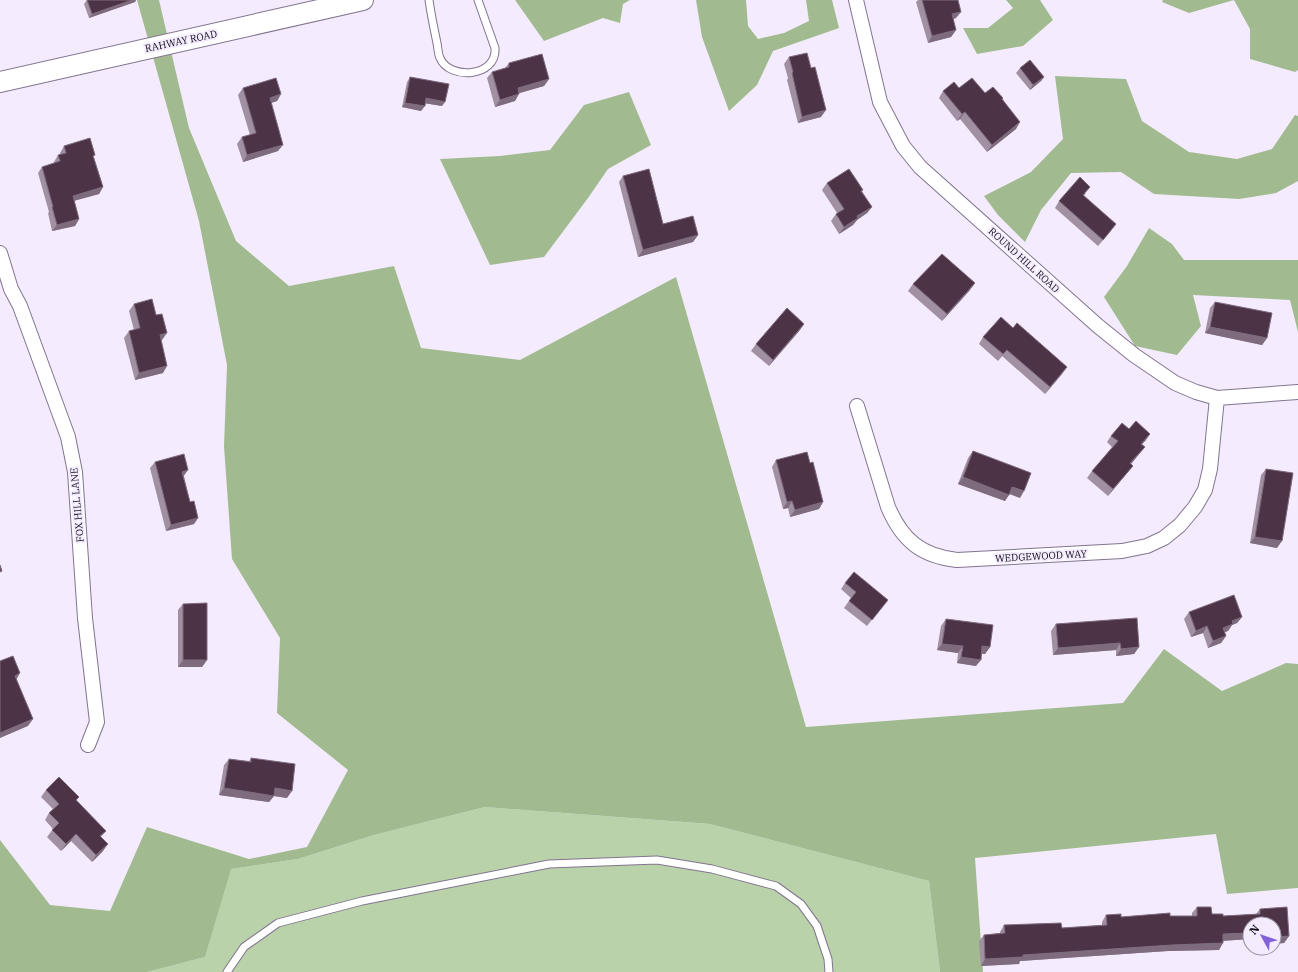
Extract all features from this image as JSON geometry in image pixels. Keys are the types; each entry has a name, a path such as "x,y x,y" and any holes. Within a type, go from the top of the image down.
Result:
{"street":[{"name":"RAHWAY ROAD","path":"0,82 363,0"},
{"name":"ROUND HILL ROAD","path":"856,0 880,102 903,146 920,167 1098,326 1134,355 1175,383 1196,392 1217,398 1298,392"},
{"name":"FOX HILL LANE","path":"0,252 10,289 20,306 68,437 75,472 85,618 97,722 88,745"},
{"name":"WEDGEWOOD WAY","path":"857,406 888,507 894,521 903,534 914,545 927,553 942,558 957,560 1122,551 1147,546 1164,538 1180,525 1195,507 1205,490 1210,469 1217,398"}],"lane":[{"path":"429,0 440,59 448,68 458,72 480,71 490,64 494,55 494,48 478,0"},
{"path":"227,972 244,947 278,922 285,920 362,901 549,864 657,860 712,869 776,886 801,904 817,926 828,959 830,972"}],"green space":[{"path":"137,0 159,0 189,128 236,241 289,286 394,266 421,348 520,360 676,277 806,727 1123,703 1164,649 1222,691 1286,663 1298,664 1298,888 1227,894 1216,834 975,858 983,972 940,972 929,881 710,824 485,807 374,835 298,859 231,869 205,957 147,972 0,972 0,840 50,905 110,911 147,827 249,859 307,847 348,770 277,713 280,638 232,559 224,446 227,365 199,221"},
{"path":"515,0 630,0 623,4 620,23 603,18 544,41"},
{"path":"696,0 746,0 748,26 758,39 784,33 809,21 806,0 832,0 839,28 773,51 757,85 729,111 702,37"},
{"path":"1006,0 1040,0 1053,20 1023,46 977,54 963,28 988,28 1013,8"},
{"path":"1163,0 1234,0 1189,13 1162,2"},
{"path":"1234,0 1298,0 1298,70 1295,72 1250,59 1250,29"},
{"path":"1055,76 1126,79 1142,121 1189,152 1237,159 1272,149 1295,115 1298,116 1298,181 1276,193 1239,199 1154,194 1121,172 1071,173 1041,210 1025,242 998,215 984,196 1031,172 1063,139"},
{"path":"629,92 651,145 608,169 544,257 490,265 440,159 500,156 550,150 584,105"},
{"path":"1149,228 1172,244 1184,260 1298,260 1298,332 1290,300 1193,295 1201,326 1177,355 1135,346 1104,297 1127,266"},
{"path":"485,807 710,824 929,881 940,972 147,972 205,957 230,869 298,859 374,835"}],"building":[{"path":"87,0 132,0 92,14"},
{"path":"922,0 958,0 961,12 952,14 956,30 932,36"},
{"path":"807,53 811,68 815,67 826,110 802,117 789,57"},
{"path":"542,54 549,79 518,88 519,94 500,100 492,72 509,67 509,63"},
{"path":"1030,60 1044,77 1033,85 1020,68"},
{"path":"410,77 449,84 445,102 426,98 425,106 405,103"},
{"path":"276,78 281,94 270,98 283,145 247,155 242,137 256,133 243,88"},
{"path":"972,78 985,93 993,87 1020,122 992,145 965,112 962,114 943,91 954,82 959,88"},
{"path":"90,138 95,155 93,156 103,187 73,196 79,219 57,225 42,167 60,161 58,155 66,153 64,146"},
{"path":"649,169 663,224 693,216 698,235 643,250 623,176"},
{"path":"849,169 872,207 857,216 858,218 844,227 836,214 844,209 827,183"},
{"path":"1080,177 1090,187 1083,195 1116,224 1103,240 1059,201"},
{"path":"942,254 975,283 947,314 913,284"},
{"path":"152,299 156,315 162,314 167,333 160,335 167,366 139,373 129,331 140,328 134,304"},
{"path":"1215,302 1272,313 1267,338 1210,327"},
{"path":"787,308 804,324 773,360 756,344"},
{"path":"1001,317 1013,328 1017,323 1067,367 1050,387 1007,350 1003,354 983,337"},
{"path":"1136,421 1150,434 1141,444 1145,447 1130,463 1133,466 1113,489 1092,471 1118,441 1111,436 1122,423 1129,429"},
{"path":"973,451 1031,473 1024,491 1012,487 1009,495 963,477"},
{"path":"807,452 810,463 813,462 823,502 795,510 792,501 787,502 776,460"},
{"path":"184,454 188,470 182,472 190,502 194,501 198,518 171,525 155,462"},
{"path":"1266,469 1293,473 1282,541 1255,537"},
{"path":"854,572 888,600 872,620 849,601 856,592 845,583"},
{"path":"1234,595 1242,617 1232,621 1233,624 1223,628 1226,636 1213,641 1207,626 1196,631 1189,612"},
{"path":"207,603 207,660 183,660 183,604"},
{"path":"1137,618 1139,647 1121,649 1120,643 1058,648 1056,624"},
{"path":"946,619 993,625 990,647 982,646 981,660 961,657 963,646 942,644"},
{"path":"13,656 20,673 15,676 33,719 0,733 0,661"},
{"path":"251,758 295,764 292,791 275,788 274,796 224,788 229,759 251,762"},
{"path":"59,777 79,797 76,800 106,831 100,836 108,844 96,855 76,834 66,844 52,830 59,823 49,813 59,804 46,790"},
{"path":"1197,907 1211,907 1212,914 1223,914 1223,916 1260,914 1260,909 1287,907 1289,936 1282,937 1282,916 1242,916 1242,933 1223,934 1223,943 1023,955 1023,957 985,959 984,935 1005,933 1004,925 1061,923 1062,928 1107,925 1106,915 1121,914 1121,917 1170,913 1170,916 1197,916"}]}
